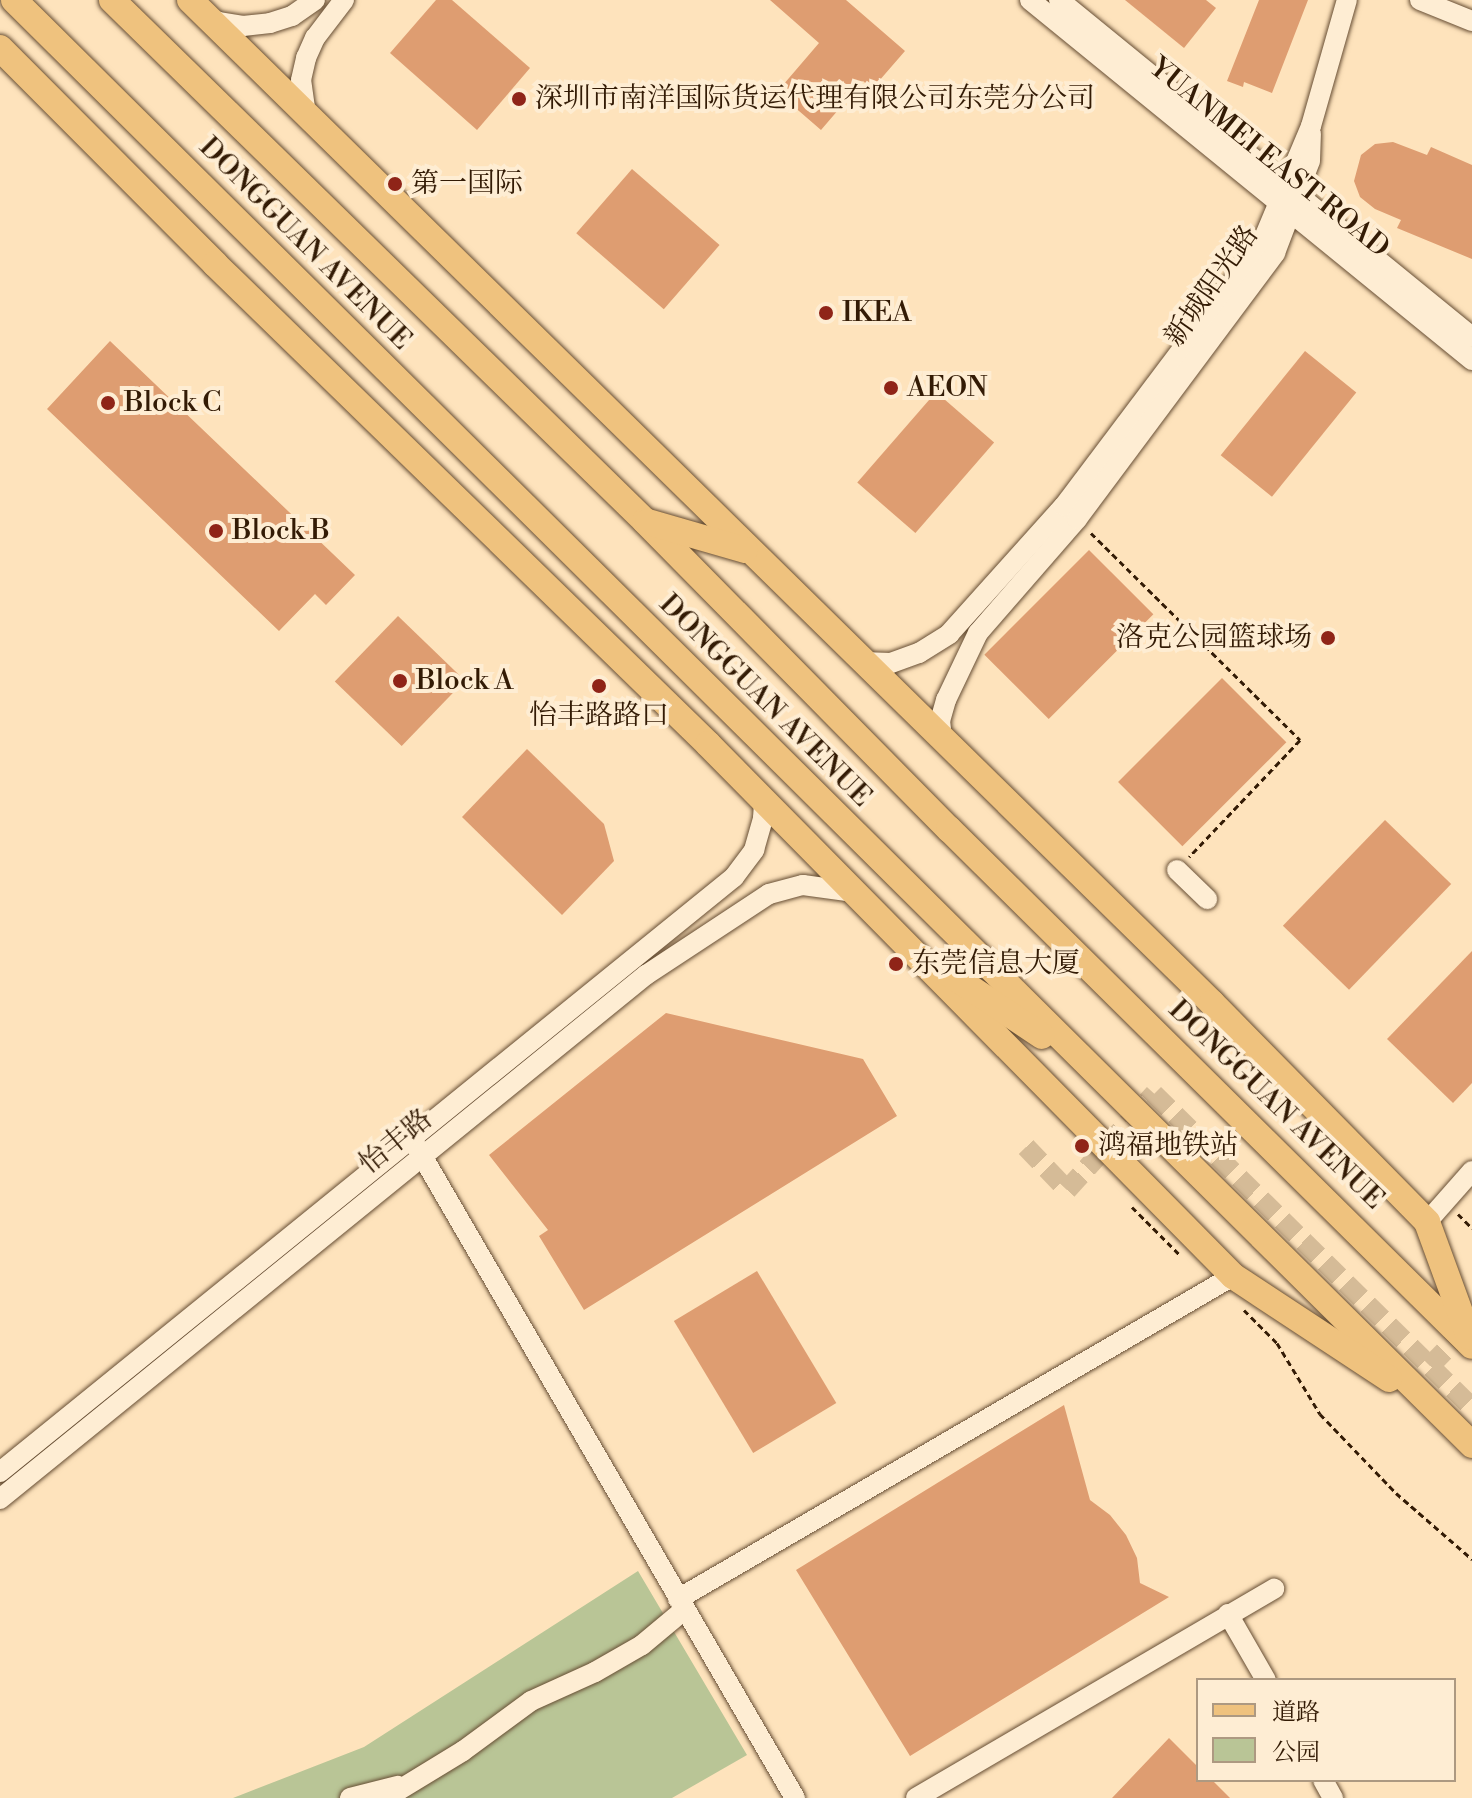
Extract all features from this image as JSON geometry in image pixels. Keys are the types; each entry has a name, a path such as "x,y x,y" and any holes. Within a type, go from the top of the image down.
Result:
{"main road":[{"name":"DONGGUAN AVENUE","path":"14,0 1472,1445"},
{"name":"DONGGUAN AVENUE","path":"112,0 645,521 949,829 1472,1345"},
{"path":"197,7 1212,1003 1427,1222 1472,1345"},
{"path":"0,48 764,802 1233,1276 1439,1412"},
{"path":"645,521 749,551"},
{"path":"906,945 1100,1077"}],"street":[{"path":"197,7 218,22 243,26 270,23 292,16 315,0"},
{"path":"306,115 301,97 306,58 315,38 344,0"},
{"name":"YUANMEI EAST ROAD","path":"1030,0 1472,337"},
{"name":"YUANMEI EAST ROAD","path":"1059,0 1472,360"},
{"name":"新城阳光路","path":"862,662 891,663 919,653 949,634 1064,506 1261,245 1310,161 1311,126 1347,0"},
{"path":"1420,0 1472,21"},
{"name":"新城阳光路","path":"942,739 940,721 946,700 978,633 1077,519 1275,253 1288,197"},
{"name":"怡丰路","path":"0,1472 734,877 745,865 760,835 764,802"},
{"path":"1177,870 1207,899"},
{"name":"怡丰路","path":"0,1499 646,975 754,902 803,885 853,892"},
{"path":"411,1137 795,1798"},
{"path":"1427,1222 1472,1171"},
{"path":"386,1798 463,1751 522,1706 630,1652 681,1604 1233,1276"},
{"path":"916,1798 1274,1589"},
{"path":"1228,1614 1265,1678"},
{"path":"350,1798 387,1789 426,1774"}],"path":[{"path":"1077,519 1300,740 1177,870"},
{"path":"1130,1204 1183,1258"},
{"path":"1244,1310 1277,1343 1320,1414 1396,1493 1472,1559"}],"green space":[{"path":"638,1571 747,1755 672,1798 233,1798 364,1747"}],"building":[{"path":"436,0 452,0 530,68 477,130 390,53"},
{"path":"770,0 846,0 905,51 872,89 863,81 821,130 777,92 819,43"},
{"path":"1125,0 1206,0 1216,8 1184,48"},
{"path":"1259,0 1308,0 1272,93 1244,82 1243,87 1227,81"},
{"path":"1393,142 1427,155 1431,147 1472,165 1472,259 1397,228 1401,220 1375,209 1360,197 1354,181 1361,155 1375,144"},
{"path":"632,169 720,245 664,309 576,233"},
{"path":"110,341 355,575 326,605 315,594 279,631 47,409"},
{"path":"1305,351 1356,393 1272,497 1221,455"},
{"path":"936,392 994,443 915,533 857,483"},
{"path":"1089,550 1153,614 1049,719 984,655"},
{"name":"Block A","path":"398,616 465,681 402,746 335,681"},
{"path":"1222,678 1286,742 1182,846 1118,782"},
{"path":"527,749 604,824 614,861 562,915 462,817"},
{"path":"1385,820 1451,884 1349,990 1283,926"},
{"path":"1472,951 1472,1083 1453,1103 1387,1039"},
{"path":"666,1013 863,1059 897,1116 584,1310 539,1236 548,1230 489,1155"},
{"path":"757,1271 836,1403 753,1453 674,1321"},
{"path":"1064,1405 1090,1500 1110,1515 1126,1535 1137,1558 1140,1583 1169,1597 910,1756 796,1570"},
{"path":"1169,1738 1196,1765 1196,1782 1214,1782 1230,1798 1112,1798"}],"tunnel":[{"path":"1026,1147 1067,1190 1154,1094 1472,1408"},
{"path":"1430,1366 1469,1326"}],"place":[{"name":"深圳市南洋国际货运代理有限公司东莞分公司","path":"519,99"},
{"name":"第一国际","path":"395,184"},
{"name":"IKEA","path":"826,313"},
{"name":"AEON","path":"891,388"},
{"name":"Block C","path":"108,403"},
{"name":"Block B","path":"216,531"},
{"name":"洛克公园篮球场","path":"1328,638"},
{"name":"Block A","path":"400,681"},
{"name":"怡丰路路口","path":"599,686"},
{"name":"东莞信息大厦","path":"896,964"},
{"name":"鸿福地铁站","path":"1082,1146"}]}
